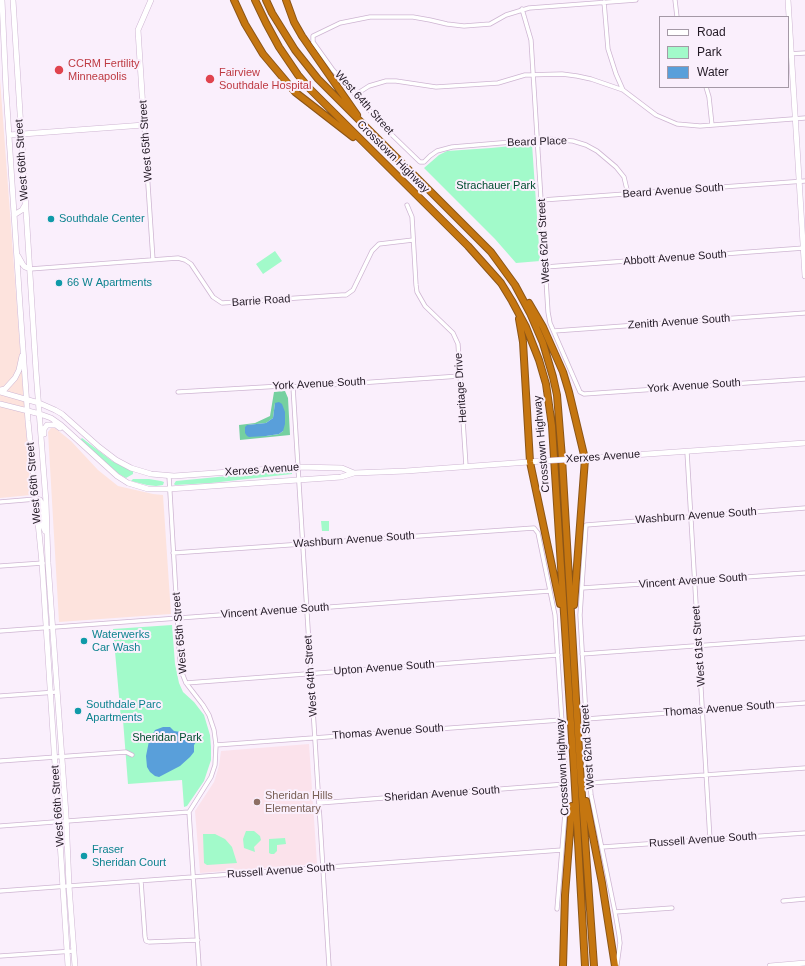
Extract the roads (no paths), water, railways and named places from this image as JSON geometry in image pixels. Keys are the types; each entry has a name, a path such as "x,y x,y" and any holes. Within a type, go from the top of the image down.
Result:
{"highway":[{"path":"234,0 245,24 263,54 295,92 350,135 366,145"},
{"name":"Crosstown Highway","path":"255,0 274,40 298,75 319,98 480,259 501,283 518,312 537,355 546,384 554,446 569,636 577,769 584,966"},
{"name":"Crosstown Highway","path":"266,0 272,13 309,69 363,125 491,252 515,285 530,313 543,343 557,395 562,466 569,636"},
{"path":"286,0 294,22 302,36 363,125"},
{"path":"515,285 534,310 563,372 585,459 569,636"},
{"path":"518,312 523,342 530,462 569,636"},
{"path":"563,966 565,895 577,769"},
{"path":"577,769 602,883 616,966"},
{"name":"Crosstown Highway","path":"577,769 594,966"}],"main road":[{"name":"West 66th Street","path":"2,0 16,249 27,399 42,563 68,966"},
{"name":"West 66th Street","path":"13,0 75,966"},
{"name":"West 65th Street","path":"144,124 138,30 151,0"},
{"path":"788,0 789,16"},
{"path":"789,27 795,119 802,181 805,276"},
{"path":"9,135 144,124"},
{"path":"14,215 22,210 25,205"},
{"path":"16,249 25,268 30,269"},
{"path":"0,391 5,389 15,378 19,370 23,349"},
{"path":"0,391 39,403 62,414 99,447 116,460 131,468 151,474 169,476"},
{"path":"0,404 51,418 117,476 128,483 148,489 169,489"},
{"path":"43,461 45,427 56,425 70,434"},
{"name":"Xerxes Avenue","path":"169,489 341,477 354,473 406,471 805,443"},
{"name":"Xerxes Avenue","path":"169,476 298,467 342,468 354,473"},
{"path":"36,499 40,500 41,502 43,526 47,536"},
{"path":"770,966 805,963"}],"street":[{"path":"522,9 636,0"},
{"path":"675,0 677,16"},
{"path":"604,2 608,49 622,90"},
{"name":"West 64th Street","path":"424,162 420,162 415,158 355,95 333,70 313,42 312,36 340,23 370,17 413,17 464,26 490,24 506,15 522,9"},
{"name":"West 62nd Street","path":"522,9 531,40 548,312 550,323 578,388 584,394"},
{"path":"790,54 805,53"},
{"path":"355,95 369,86 386,81 436,87 498,83 516,77 533,75 577,76 622,90 656,115 667,120 689,126 805,118"},
{"path":"706,88 709,97 712,125"},
{"name":"West 65th Street","path":"144,124 153,260"},
{"name":"Beard Place","path":"424,162 430,156 444,148 561,139 586,145 597,151 616,167 624,177 628,194"},
{"name":"Beard Avenue South","path":"542,200 802,181"},
{"name":"Heritage Drive","path":"407,205 412,217 417,292 425,306 449,328 456,338 459,350 466,466"},
{"name":"Barrie Road","path":"30,269 178,258 187,261 214,297 222,303 346,295 353,290 372,251 379,244 413,240"},
{"name":"Abbott Avenue South","path":"545,267 804,248"},
{"name":"Zenith Avenue South","path":"554,331 805,313"},
{"name":"York Avenue South","path":"178,392 300,387 460,376"},
{"name":"York Avenue South","path":"584,394 805,378"},
{"name":"West 64th Street","path":"292,387 329,966"},
{"name":"West 61st Street","path":"687,452 710,840"},
{"name":"West 65th Street","path":"169,476 180,663 186,683 209,715 214,730 216,745 215,765 210,777 190,812"},
{"path":"0,502 36,499"},
{"name":"Washburn Avenue South","path":"586,525 805,508"},
{"name":"West 62nd Street","path":"586,525 580,615 590,783 591,795 620,943 616,966"},
{"name":"Washburn Avenue South","path":"173,553 534,528 538,533 550,590"},
{"path":"0,566 48,563"},
{"name":"Vincent Avenue South","path":"582,588 805,573"},
{"path":"550,590 555,615 566,784 566,801 557,909"},
{"name":"Vincent Avenue South","path":"0,631 550,590"},
{"path":"582,654 805,638"},
{"name":"Upton Avenue South","path":"186,683 558,655"},
{"path":"0,696 57,692"},
{"name":"Thomas Avenue South","path":"586,719 805,703"},
{"name":"Thomas Avenue South","path":"216,745 561,720"},
{"path":"0,761 126,752 132,755"},
{"path":"590,783 805,768"},
{"name":"Sheridan Avenue South","path":"319,803 566,784"},
{"path":"0,826 190,812 199,966"},
{"name":"Russell Avenue South","path":"602,847 805,833"},
{"name":"Russell Avenue South","path":"0,891 562,850"},
{"path":"141,881 146,941 198,940"},
{"path":"783,901 805,899"},
{"path":"615,912 672,908"},
{"path":"0,956 74,951"}],"water":[{"path":"279,402 282,404 285,412 285,424 283,431 279,434 266,436 247,436 245,433 245,427 247,425 266,423 273,418 275,403"},
{"path":"163,727 170,727 174,731 195,734 198,739 194,745 194,752 190,757 180,766 159,777 150,772 147,767 146,756 149,741 155,730"}],"place":[{"name":"CCRM Fertility Minneapolis","path":"59,70"},
{"name":"Fairview Southdale Hospital","path":"210,79"},
{"name":"Southdale Center","path":"51,219"},
{"name":"66 W Apartments","path":"59,283"},
{"name":"Waterwerks Car Wash","path":"84,641"},
{"name":"Southdale Parc Apartments","path":"78,711"},
{"name":"Sheridan Hills Elementary","path":"257,802"},
{"name":"Fraser Sheridan Court","path":"84,856"}],"park label":[{"name":"Strachauer Park","path":"496,186"},
{"name":"Sheridan Park","path":"167,738"}]}
